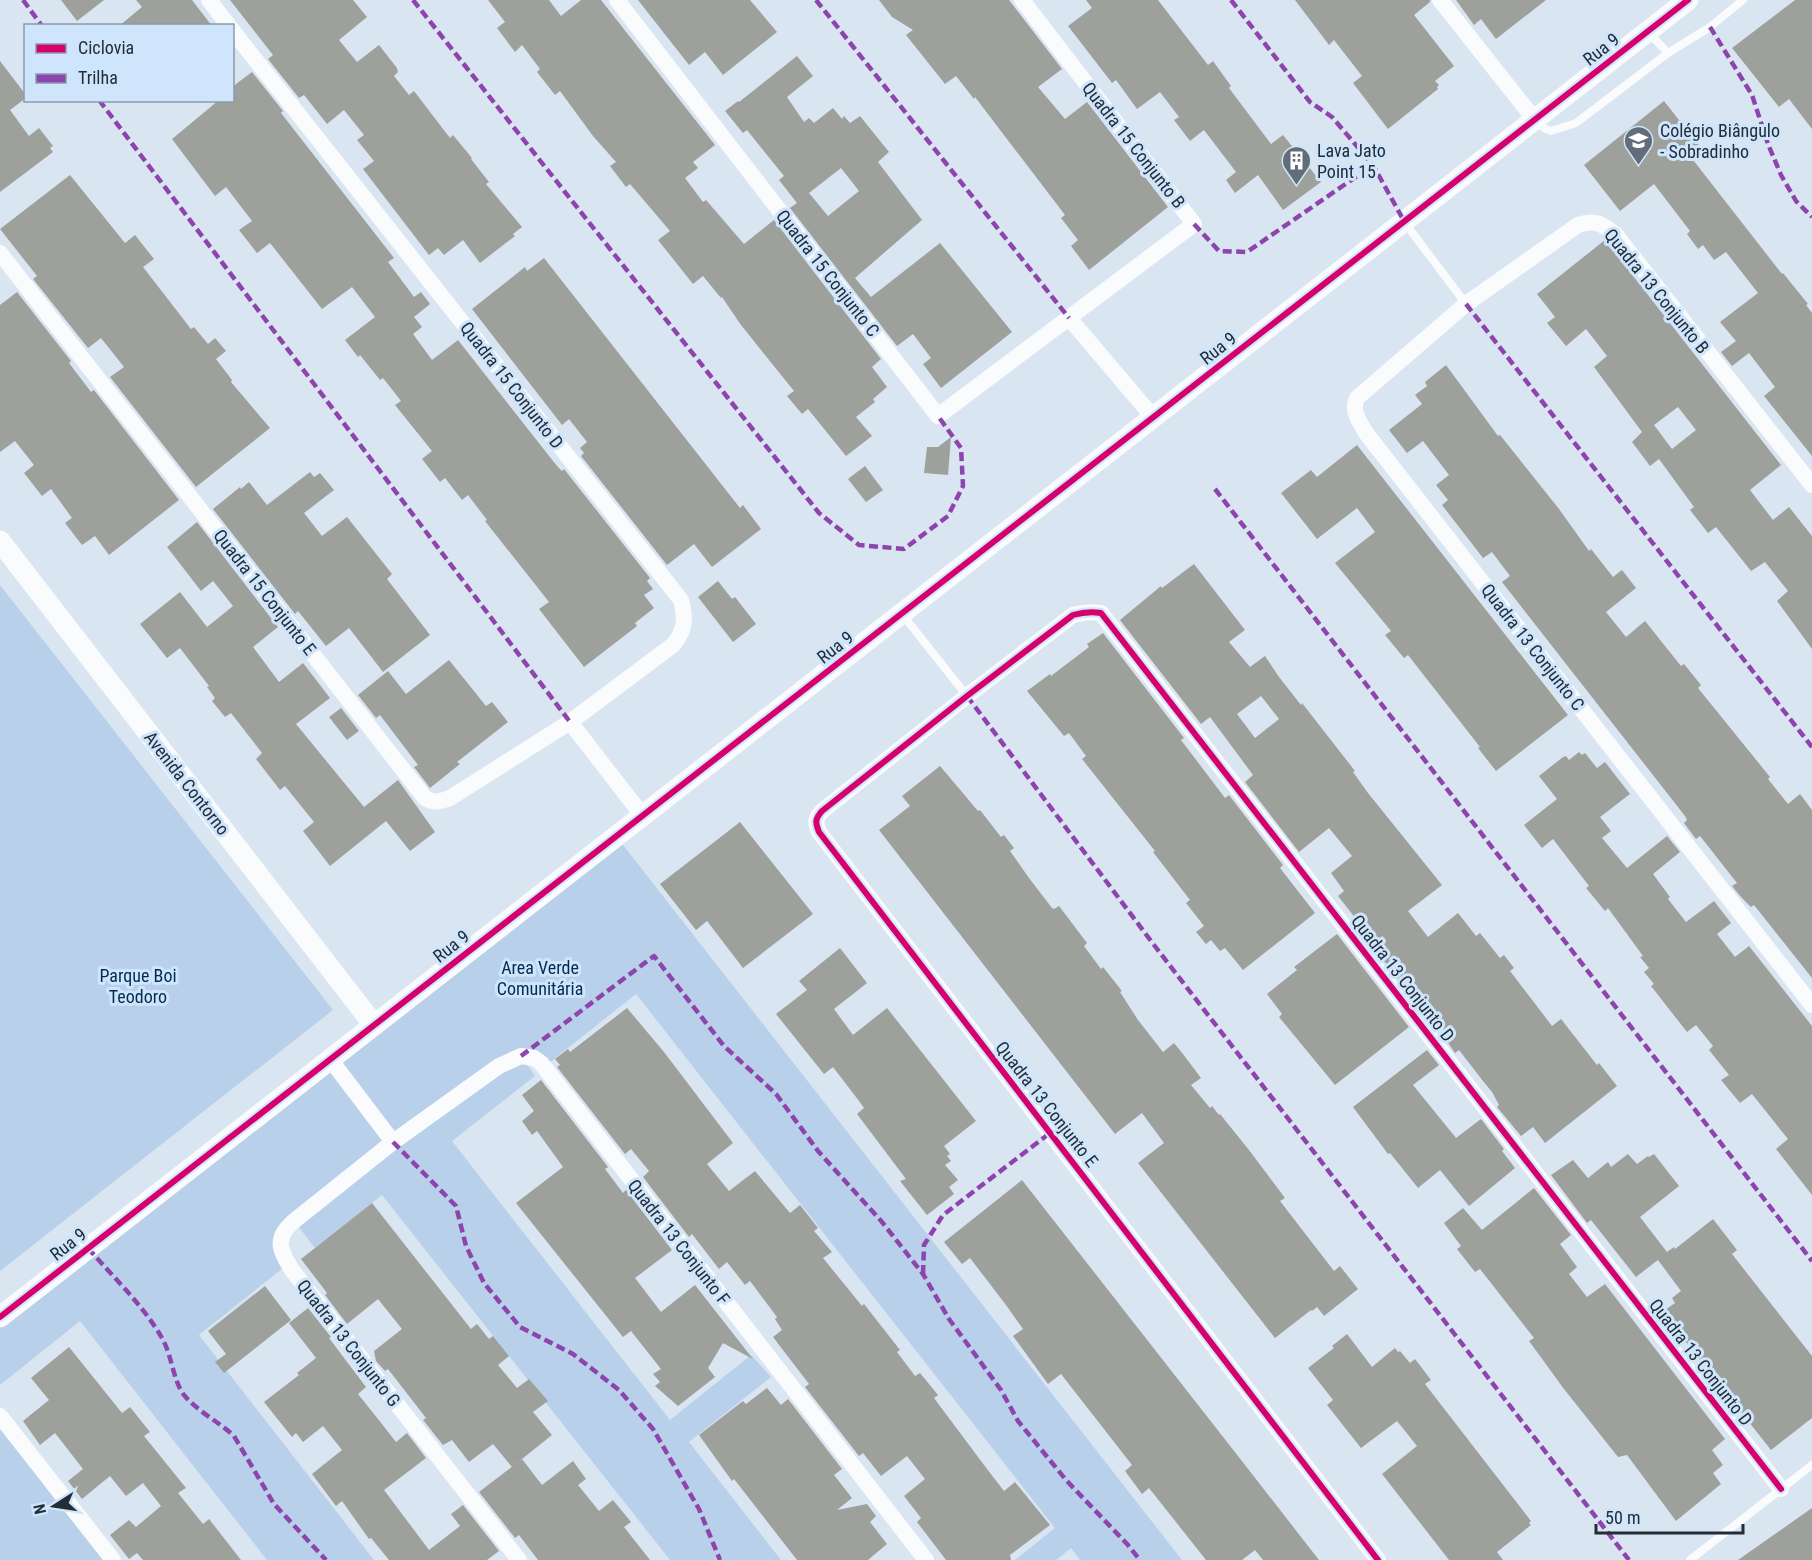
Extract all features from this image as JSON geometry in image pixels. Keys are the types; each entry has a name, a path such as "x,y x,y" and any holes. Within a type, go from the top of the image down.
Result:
{"street":[{"path":"209,0 227,24"},
{"name":"Quadra 15 Conjunto C","path":"617,0 938,416 1069,318"},
{"name":"Quadra 15 Conjunto B","path":"1022,0 1194,224 1069,318"},
{"path":"1440,0 1535,120"},
{"name":"Rua 9","path":"0,1317 1688,0"},
{"name":"Quadra 15 Conjunto D","path":"234,33 681,600 685,612 684,624 681,637 674,645 570,722"},
{"name":"Quadra 13 Conjunto B","path":"1466,304 1578,225 1597,222 1605,225 1616,235 1812,485"},
{"name":"Quadra 15 Conjunto E","path":"0,253 425,798 440,802 450,798 570,722"},
{"name":"Quadra 13 Conjunto C","path":"1466,304 1357,398 1354,404 1358,419 1812,1005"},
{"path":"1069,318 1153,417"},
{"name":"Avenida Contorno","path":"0,541 374,1025"},
{"name":"Quadra 13 Conjunto D","path":"967,696 1073,615 1091,611 1101,613 1780,1490"},
{"name":"Quadra 13 Conjunto E","path":"967,696 822,811 816,818 819,832 1378,1560"},
{"path":"570,722 642,816"},
{"name":"Quadra 13 Conjunto F","path":"393,1142 499,1066 521,1056 534,1058 541,1063 926,1560"},
{"path":"330,1059 393,1142"},
{"name":"Quadra 13 Conjunto G","path":"393,1142 283,1230 280,1239 281,1249 292,1270 519,1560"},
{"path":"0,1416 113,1560"}],"lane":[{"path":"1535,120 1551,131 1576,123 1668,53 1710,27 1743,0"},
{"path":"1648,31 1668,53"},
{"path":"1404,221 1466,304"},
{"path":"902,613 967,696"},
{"path":"1690,1560 1812,1465"}],"green space":[{"name":"Parque Boi Teodoro","path":"0,585 333,1010 0,1271"},
{"name":"Area Verde Comunitária","path":"616,836 1182,1560 1080,1560 1071,1548 1056,1560 1015,1560 1055,1528 636,994 544,1067 522,1057 535,1076 452,1141 670,1420 751,1355 771,1377 689,1442 781,1560 670,1560 382,1195 315,1248 294,1221 283,1230 288,1264 199,1335 374,1560 267,1560 80,1321 0,1385 0,1317"},
{"path":"0,1416 113,1560 0,1560"}],"building":[{"path":"61,0 104,0 77,21"},
{"path":"136,0 192,0 210,24 121,24 142,7"},
{"path":"230,0 353,0 367,17 339,40 357,62 379,45 397,68 398,72 394,76 409,95 414,91 450,138 453,135 489,182 486,184 522,227 513,234 515,236 480,263 463,240 444,255 438,248 429,255 363,169 374,161 357,140 364,135 344,110 327,124 304,95 299,98 268,59 273,55"},
{"path":"488,0 549,0 561,16 581,0 601,0 715,145 693,162 698,168 685,178 703,202 706,200 744,244 774,220 881,359 872,367 887,387 873,399 875,402 856,417 872,436 846,456 808,409 802,414 787,396 794,391 741,325 722,297 703,276 693,284 658,240 670,231 630,184 626,187 610,166 616,162 593,136 560,91 555,95 537,72 540,69 522,45 515,52 497,28 505,22"},
{"path":"638,0 750,0 777,32 723,75 705,52 689,65"},
{"path":"879,0 1009,0 1062,69 1038,87 1065,119 1087,102 1168,207 1089,270 1071,246 1078,240 1061,218 1065,215 975,97 974,99 956,76 945,84 906,35 913,30 892,17"},
{"path":"1086,0 1158,0 1208,65 1213,61 1231,86 1229,88 1271,144 1283,135 1321,182 1283,210 1258,175 1235,193 1226,180 1236,172 1204,130 1190,141 1174,120 1179,117 1160,92 1137,109 1116,80 1112,83 1068,26 1092,8"},
{"path":"1295,0 1430,0 1414,15 1454,66 1435,81 1439,85 1438,89 1388,129 1353,83 1362,76 1334,40 1329,45"},
{"path":"1456,0 1546,0 1496,39 1481,19 1474,25"},
{"path":"1795,0 1812,0 1812,129 1789,99 1779,107 1732,48"},
{"path":"797,56 813,76 787,97 804,122 809,118 814,123 833,108 842,119 844,116 850,123 860,116 889,152 878,162 922,220 855,278 871,297 940,243 1012,332 941,388 923,364 931,358 913,334 897,346 790,208 797,203 779,180 784,176 747,130 743,133 725,111","holes":["841,168 859,191 828,216 809,193"]},
{"path":"0,61 24,92 24,100 10,110 29,136 39,128 53,146 50,148 53,152 0,192"},
{"path":"252,72 283,111 281,113 394,258 388,262 414,297 421,292 430,304 414,317 422,327 413,334 432,360 458,340 557,466 562,471 564,469 650,578 647,581 653,589 644,595 654,608 635,623 637,626 584,667 539,609 549,602 485,521 487,520 468,495 462,500 445,478 440,482 422,459 432,451 395,405 401,401 383,378 380,380 345,340 375,317 352,287 322,309 270,243 257,253 239,230 252,221 226,187 215,196 172,139 217,102 234,102 234,86"},
{"path":"1664,101 1701,148 1690,156 1808,304 1806,305 1812,313 1812,456 1764,396 1775,387 1749,353 1732,366 1721,352 1736,341 1720,322 1758,293 1726,252 1714,260 1703,245 1698,249 1687,234 1690,231 1654,184 1620,211 1584,165"},
{"path":"70,175 125,243 135,235 154,259 143,267 191,329 194,327 208,344 215,338 226,351 216,359 232,380 231,382 270,428 196,487 110,377 124,367 101,338 88,348 33,279 37,276 0,229"},
{"path":"1605,240 1781,465 1750,490 1773,520 1789,507 1812,536 1812,649 1777,601 1788,591 1765,562 1751,571 1716,527 1708,533 1690,510 1694,507 1659,459 1650,466 1632,442 1642,432 1594,367 1607,356 1586,329 1566,346 1547,323 1555,317 1537,294","holes":["1678,407 1696,430 1672,449 1654,425"]},
{"path":"544,258 740,508 743,505 761,529 712,567 694,544 667,565 581,456 584,453 580,448 587,442 569,419 562,425 472,309 525,267 527,271"},
{"path":"17,292 71,361 69,363 91,392 94,390 179,500 109,555 95,536 82,545 65,523 72,518 51,489 42,496 24,473 34,465 15,441 0,452 0,305"},
{"path":"1446,365 1498,436 1500,435 1559,509 1589,551 1591,549 1613,577 1622,570 1636,588 1606,612 1626,637 1645,621 1681,666 1684,664 1701,685 1698,688 1770,777 1768,779 1788,804 1800,794 1812,810 1812,978 1754,905 1751,907 1732,886 1737,883 1700,836 1696,839 1684,823 1687,820 1685,816 1502,582 1510,576 1492,552 1483,558 1442,505 1448,500 1436,485 1449,475 1423,441 1407,453 1389,430 1422,404 1415,395 1427,386 1425,382"},
{"path":"951,437 948,475 924,473 927,447 938,447"},
{"path":"1357,445 1568,715 1496,771 1408,655 1404,658 1385,635 1391,631 1335,563 1375,532 1357,508 1317,539 1281,493 1311,470 1317,477"},
{"path":"865,466 883,490 866,502 848,479"},
{"path":"310,472 314,477 320,473 334,490 304,513 322,536 347,517 392,574 387,579 430,635 383,672 349,628 326,646 298,611 295,614 213,509 249,482 267,505"},
{"path":"197,522 278,627 253,647 279,682 303,663 330,698 296,724 364,807 398,780 435,832 410,851 386,821 330,866 303,831 314,822 285,786 280,790 256,759 262,753 231,713 225,717 212,701 215,698 207,687 209,686 180,648 167,658 140,624 180,592 207,627 233,606 213,581 201,591 167,547"},
{"path":"1194,564 1245,630 1229,642 1250,667 1265,656 1279,677 1355,771 1353,772 1368,793 1442,885 1408,911 1428,937 1458,913 1476,936 1480,933 1500,958 1504,955 1514,968 1510,971 1552,1026 1561,1019 1597,1065 1599,1063 1617,1086 1545,1143 1533,1127 1521,1136 1497,1107 1499,1105 1492,1092 1459,1050 1455,1053 1444,1037 1447,1035 1428,1011 1425,1014 1353,921 1356,919 1338,896 1344,891 1331,873 1352,856 1329,828 1299,852 1245,782 1253,775 1210,717 1201,724 1120,620 1161,586 1162,588","holes":["1261,696 1279,719 1255,738 1237,714"]},
{"path":"718,581 732,599 735,597 756,624 733,642 698,597"},
{"path":"1103,633 1184,738 1181,740 1225,798 1229,795 1283,865 1280,868 1315,913 1243,970 1225,948 1220,951 1211,940 1206,944 1196,932 1204,926 1186,903 1190,900 1153,852 1155,851 1082,759 1086,756 1069,733 1064,736 1027,691 1089,647 1087,644"},
{"path":"449,660 486,706 492,702 508,722 457,762 460,764 430,788 414,767 418,765 380,715 376,718 358,695 388,671 406,694"},
{"path":"341,708 359,731 347,740 329,717"},
{"path":"1579,752 1582,755 1585,753 1597,768 1605,762 1630,794 1600,817 1611,831 1602,838 1627,868 1667,836 1680,852 1653,874 1670,897 1668,899 1686,922 1714,901 1731,923 1717,934 1735,957 1749,946 1812,1026 1812,1195 1776,1149 1788,1139 1752,1094 1740,1103 1721,1080 1729,1075 1709,1050 1713,1046 1696,1025 1687,1032 1651,986 1654,984 1644,972 1649,968 1640,957 1643,956 1608,908 1605,911 1586,888 1589,886 1553,839 1542,848 1524,825 1557,799 1539,776 1563,757 1566,756 1569,760"},
{"path":"940,766 1001,837 1004,835 1014,848 1010,851 1029,878 1052,908 1059,906 1087,943 1084,946 1101,969 1103,967 1122,991 1120,992 1138,1020 1163,1052 1174,1043 1183,1054 1201,1078 1191,1085 1210,1108 1212,1106 1220,1114 1249,1150 1285,1198 1280,1201 1334,1271 1340,1266 1358,1289 1324,1316 1317,1307 1275,1338 1138,1163 1164,1143 1142,1113 1115,1134 879,830 910,806 902,796"},
{"path":"740,822 813,914 743,968 707,921 696,930 660,884"},
{"path":"1337,934 1409,1027 1335,1085 1279,1017 1282,1014 1267,994 1297,970 1294,967"},
{"path":"840,948 867,983 834,1009 853,1035 887,1008 976,1121 944,1146 950,1154 947,1156 951,1161 945,1165 958,1180 949,1187 954,1194 927,1215 900,1181 906,1179 857,1114 864,1108 859,1101 833,1067 824,1074 776,1014 807,990 799,981"},
{"path":"627,1008 664,1052 733,1143 707,1164 729,1191 755,1171 790,1213 800,1205 818,1228 814,1231 832,1252 823,1258 862,1306 864,1304 900,1350 897,1352 915,1376 920,1373 938,1395 934,1398 1004,1491 1015,1482 1050,1525 1010,1555 1011,1560 946,1560 917,1522 921,1518 904,1496 925,1479 907,1456 881,1476 863,1453 859,1456 805,1387 809,1384 773,1337 782,1330 775,1319 777,1317 750,1281 745,1285 727,1262 719,1269 692,1234 689,1237 643,1177 649,1171 631,1149 625,1154 557,1067 560,1065 555,1059 568,1049 570,1052"},
{"path":"1427,1050 1439,1065 1413,1085 1456,1138 1481,1119 1515,1168 1469,1206 1440,1170 1418,1188 1390,1153 1388,1154 1353,1107"},
{"path":"541,1080 608,1167 605,1169 623,1193 626,1190 672,1250 635,1278 661,1312 695,1285 753,1359 723,1343 708,1368 715,1377 678,1406 655,1386 660,1382 653,1374 661,1369 631,1331 623,1337 516,1203 563,1167 537,1131 532,1135 522,1121 534,1111 522,1095"},
{"path":"1628,1154 1637,1164 1654,1154 1679,1186 1640,1217 1667,1252 1674,1247 1675,1249 1713,1219 1737,1250 1732,1254 1812,1356 1812,1418 1771,1450 1662,1312 1675,1303 1672,1298 1681,1291 1658,1260 1663,1256 1636,1277 1591,1220 1587,1223 1551,1175 1573,1160 1588,1178 1608,1162 1611,1167"},
{"path":"1022,1180 1319,1560 1263,1560 1255,1550 1242,1560 1206,1560 1149,1488 1142,1494 1125,1471 1132,1465 1061,1374 1048,1384 1013,1336 1023,1329 1006,1305 970,1258 962,1264 944,1242"},
{"path":"1534,1188 1571,1235 1560,1244 1577,1267 1569,1274 1587,1297 1605,1284 1725,1439 1712,1450 1723,1465 1713,1473 1721,1484 1676,1521 1627,1455 1618,1457 1564,1389 1529,1341 1534,1338 1480,1269 1475,1272 1457,1249 1461,1246 1444,1223 1463,1208 1482,1230"},
{"path":"372,1203 471,1329 477,1324 489,1339 493,1336 509,1356 498,1365 517,1388 529,1379 548,1401 533,1412 552,1435 512,1467 493,1444 469,1462 452,1440 443,1445 423,1420 426,1418 388,1369 385,1371 376,1361 374,1351 402,1329 378,1299 347,1324 301,1259"},
{"path":"265,1286 291,1320 224,1373 215,1362 226,1354 208,1331"},
{"path":"308,1308 366,1387 358,1394 396,1442 407,1433 426,1458 384,1490 429,1550 460,1526 451,1514 463,1505 499,1551 487,1560 389,1560 371,1538 369,1539 342,1501 336,1506 312,1474 342,1450 323,1426 303,1442 296,1433 292,1437 264,1402 299,1375 297,1373 316,1358 289,1323"},
{"path":"1347,1334 1372,1367 1395,1348 1410,1363 1415,1359 1431,1380 1425,1384 1531,1521 1529,1523 1531,1525 1497,1552 1503,1560 1449,1560 1382,1474 1417,1446 1397,1421 1361,1448 1327,1405 1333,1400 1308,1368 1334,1348 1332,1346"},
{"path":"69,1347 122,1413 130,1407 150,1432 144,1436 186,1488 178,1493 203,1524 209,1519 241,1560 143,1560 137,1553 129,1559 110,1535 129,1520 136,1527 161,1506 143,1483 126,1496 110,1476 82,1499 68,1481 83,1469 55,1433 40,1445 23,1421 49,1400 31,1378"},
{"path":"767,1388 781,1405 788,1399 842,1469 834,1475 852,1498 837,1510 867,1504 876,1516 870,1522 887,1544 868,1560 797,1560 734,1479 732,1481 699,1435 743,1401 746,1404"},
{"path":"522,1459 542,1485 573,1461 586,1479 578,1485 599,1511 613,1500 631,1522 624,1527 650,1560 538,1560 519,1535 515,1538 479,1492"},
{"path":"1812,1508 1812,1560 1738,1560"}],"marked path":[{"path":"23,0 41,24"},
{"path":"413,0 819,513 859,545 904,549 948,516 963,486 961,448 938,416"},
{"path":"816,0 1069,318"},
{"path":"1231,0 1310,102 1332,117 1373,165 1404,221"},
{"path":"1710,27 1752,95 1781,175 1796,201 1812,217"},
{"path":"101,102 570,722"},
{"path":"1194,224 1219,251 1247,252 1373,165"},
{"path":"1466,304 1812,747"},
{"path":"1215,489 1812,1261"},
{"path":"967,696 1154,945 1629,1560"},
{"path":"521,1056 654,956 724,1046 776,1094 818,1151 882,1222 923,1274 949,1319 1001,1390 1018,1421 1066,1480 1140,1560"},
{"path":"923,1274 924,1245 943,1215 1050,1133"},
{"path":"393,1142 456,1206 466,1246 484,1283 520,1327 573,1354 619,1390 653,1429 699,1509 720,1560"},
{"path":"88,1248 137,1303 162,1338 177,1383 184,1395 234,1436 274,1504 326,1560"}],"cycle path":[{"path":"0,1317 1688,0"},
{"path":"1378,1560 819,832 816,823 822,811 1073,615 1087,612 1101,613 1781,1489"}],"place":[{"name":"Colégio Biângulo - Sobradinho","path":"1639,166"},
{"name":"Lava Jato Point 15","path":"1296,186"}]}
